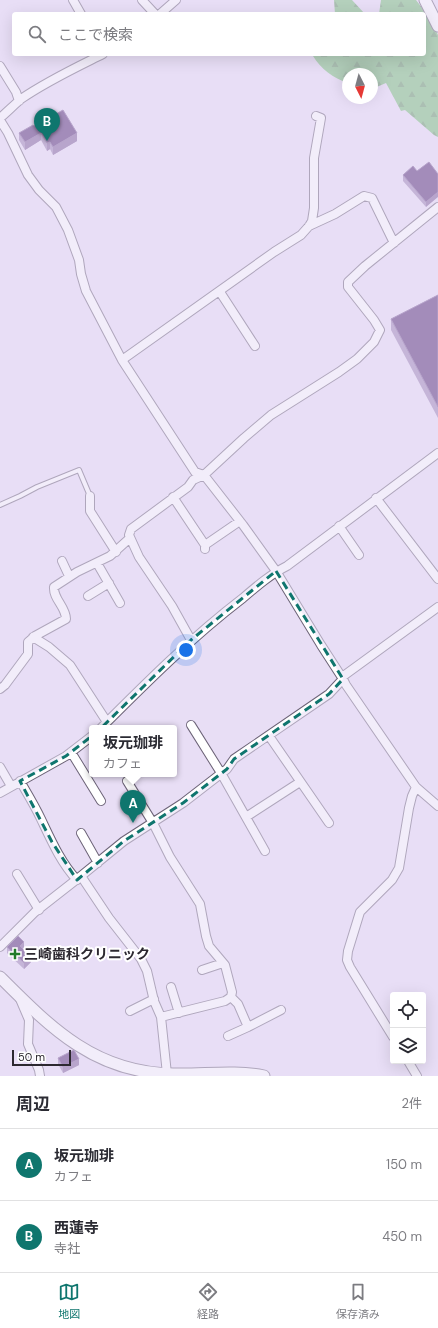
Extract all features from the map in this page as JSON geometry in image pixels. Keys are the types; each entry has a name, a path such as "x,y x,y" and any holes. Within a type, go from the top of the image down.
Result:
{"street":[{"path":"73,0 80,12"},
{"path":"142,0 153,12"},
{"path":"162,12 176,0"},
{"path":"425,0 438,26"},
{"path":"100,56 65,72 37,88 19,101 0,119 28,175 39,190 56,206 65,224 79,260 86,291 122,360 195,472 204,475 276,571 346,685 416,787 438,806"},
{"path":"0,66 16,92 19,101"},
{"path":"122,360 220,292 274,252 301,235 309,226 312,221 314,208 314,158 321,118 316,116"},
{"path":"309,226 335,214 364,196 372,198 394,243"},
{"path":"191,640 172,606 139,557 129,535 131,529 188,487 193,480 204,475 271,415 339,372 357,359 374,342 380,330 348,287 348,282 365,266 438,207"},
{"path":"220,292 256,346"},
{"path":"104,725 191,640 276,571 287,566 438,453"},
{"path":"90,496 90,511 116,552"},
{"path":"173,497 205,547 240,521"},
{"path":"376,498 438,579"},
{"path":"339,526 359,555"},
{"path":"0,689 5,685 28,654 28,642 33,637 66,619 66,614 56,595 54,587 70,576 110,556 130,538"},
{"path":"62,561 70,576"},
{"path":"97,562 120,602"},
{"path":"88,596 109,583"},
{"path":"0,947 39,910 124,841 183,803 227,769 234,759 330,694 342,678 438,607"},
{"path":"33,637 49,647 70,665 107,722"},
{"path":"191,725 221,773 265,851"},
{"path":"269,736 329,824"},
{"path":"0,792 71,752 89,738"},
{"path":"71,752 101,801"},
{"path":"0,767 11,786"},
{"path":"20,781 68,870 79,878 141,958 147,971 154,999 161,1017 167,1074"},
{"path":"127,781 153,823 170,857 200,904 209,946 225,965 232,992 231,997 225,1001 161,1017"},
{"path":"246,817 300,782"},
{"path":"390,1032 350,968 347,960 348,951 360,912 392,880 399,868 409,808 416,787"},
{"path":"81,833 98,862"},
{"path":"17,874 39,910"},
{"path":"202,970 223,963"},
{"path":"0,977 57,1031 96,1057 139,1073 264,1076"},
{"path":"171,987 179,1013"},
{"path":"18,995 29,1020 28,1044 40,1076"},
{"path":"231,997 238,1004 248,1028"},
{"path":"130,1011 154,999"},
{"path":"228,1036 248,1028 281,1010"},
{"path":"410,1064 417,1076"}],"lane":[{"path":"0,504 78,470 90,496"}],"highlighted area":[{"path":"276,571 343,679 329,694 234,759 227,769 183,803 124,841 77,880 52,842 20,781 66,756 97,732 191,640"}],"green space":[{"path":"334,0 352,0 363,12 335,12"},
{"path":"381,0 416,0 425,12 379,12"},
{"path":"426,13 438,35 438,137 405,110 401,111 386,83 378,86 378,68 342,68 342,81 332,76 313,56 426,56"}],"building":[{"path":"63,110 77,133 53,147 50,142 47,143 41,133 25,142 19,133"},
{"path":"429,162 438,174 438,192 426,202 403,175 413,166 417,171"},
{"path":"438,295 438,407 391,319"},
{"path":"18,936 24,942 20,946 31,957 24,963 7,947"},
{"path":"74,1050 79,1059 63,1067 58,1058"}],"place":[{"name":"西蓮寺","path":"47,141"},
{"name":"坂元珈琲","path":"133,823"},
{"name":"三崎歯科クリニック","path":"15,954"}]}
